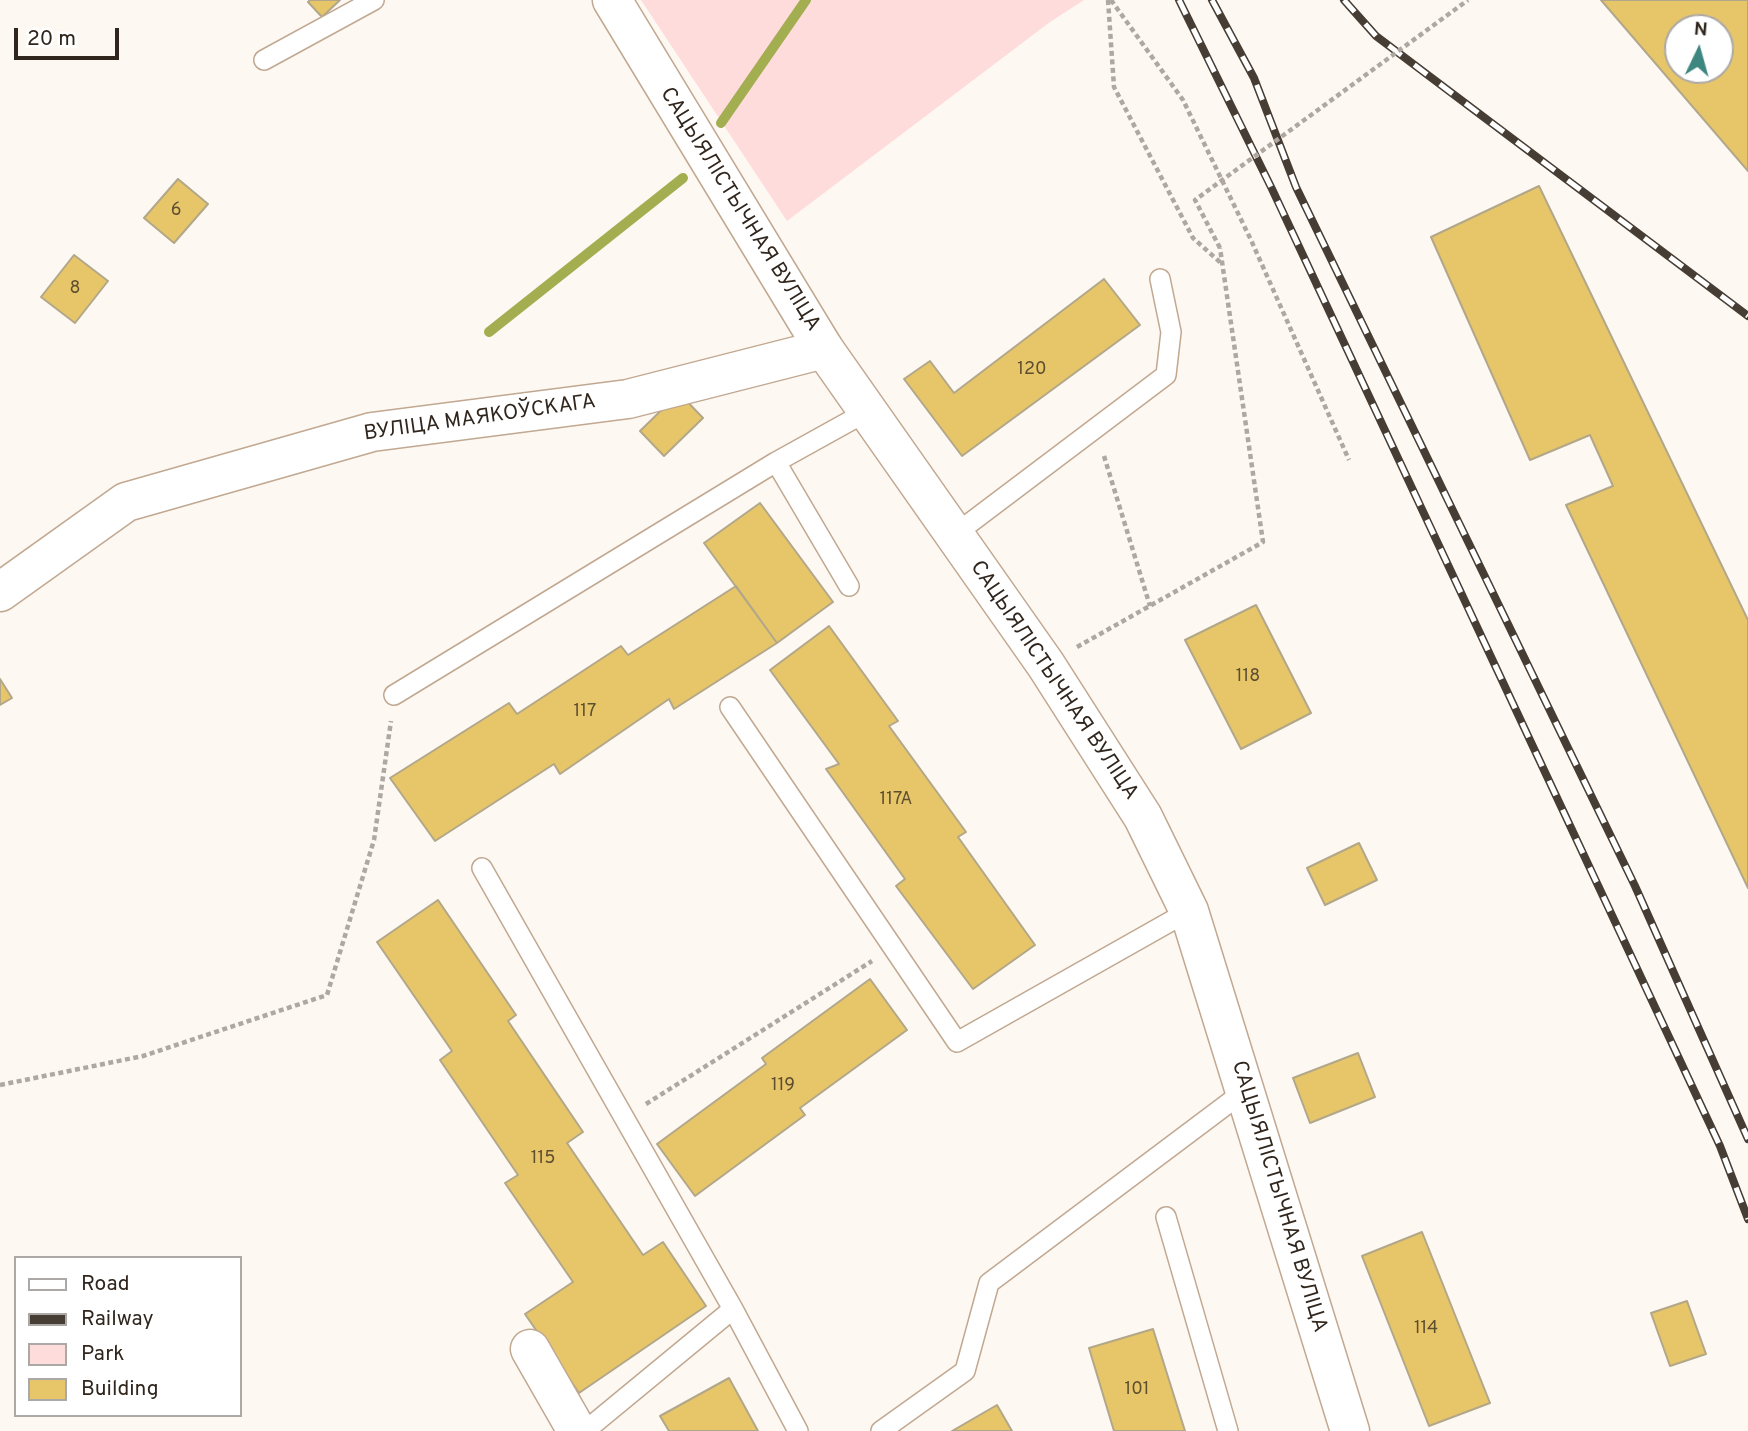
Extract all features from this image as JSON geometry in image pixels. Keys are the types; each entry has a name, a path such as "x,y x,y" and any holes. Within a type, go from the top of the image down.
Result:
{"street":[{"name":"САЦЫЯЛІСТЫЧНАЯ ВУЛІЦА","path":"612,0 824,349 1046,665 1143,817 1189,911 1350,1431"},
{"name":"ВУЛІЦА МАЯКОЎСКАГА","path":"0,592 127,502 372,432 628,399 824,349"},
{"path":"530,1349 577,1431"}],"lane":[{"path":"264,60 374,0"},
{"path":"954,535 1166,375 1171,332 1160,279"},
{"path":"394,695 775,462 868,411"},
{"path":"775,462 849,586"},
{"path":"730,707 957,1042 1189,911"},
{"path":"482,868 733,1309 798,1431"},
{"path":"892,1428 965,1371 989,1283 1246,1090"},
{"path":"1166,1217 1228,1431"},
{"path":"585,1431 733,1309"}],"path":[{"path":"1109,0 1114,87 1193,238 1223,265"},
{"path":"1109,0 1183,100 1251,240 1349,460"},
{"path":"1046,665 1263,542 1220,248 1195,200 1468,0"},
{"path":"1095,428 1150,606"},
{"path":"0,1085 143,1056 327,995 374,840 394,695"},
{"path":"625,1118 893,947"}],"green space":[{"path":"641,0 1084,0 1050,22 787,221"}],"building":[{"path":"340,0 322,17 308,2"},
{"path":"1601,0 1748,0 1748,171 1673,84 1734,84 1734,14 1664,14 1664,73"},
{"path":"178,179 208,204 174,243 144,218"},
{"path":"1539,186 1748,620 1748,888 1566,505 1613,486 1590,435 1530,460 1431,237"},
{"path":"74,255 108,281 75,323 41,297"},
{"path":"1104,279 1140,325 962,456 904,379 930,361 954,393"},
{"path":"679,393 703,418 664,456 640,431"},
{"path":"760,503 833,602 777,643 704,543"},
{"path":"736,586 777,643 674,709 669,699 560,774 554,764 435,841 390,778 509,703 517,714 621,646 628,655"},
{"path":"1256,605 1311,713 1241,749 1185,640"},
{"path":"829,626 898,721 889,726 966,832 958,837 1035,945 973,989 896,886 905,879 826,769 839,764 770,670"},
{"path":"0,679 12,698 0,705"},
{"path":"1359,843 1377,880 1325,905 1307,868"},
{"path":"438,900 516,1015 508,1021 583,1132 567,1143 643,1255 663,1242 706,1306 579,1393 525,1314 573,1282 505,1183 518,1175 440,1060 452,1051 377,942"},
{"path":"870,979 907,1030 800,1108 805,1115 695,1196 657,1144 766,1064 762,1058"},
{"path":"1358,1053 1375,1097 1310,1123 1293,1078"},
{"path":"1422,1232 1490,1403 1429,1426 1362,1256"},
{"path":"1687,1301 1706,1354 1670,1366 1651,1313"},
{"path":"1153,1329 1185,1431 1114,1431 1089,1348"},
{"path":"729,1378 758,1431 669,1431 660,1416"},
{"path":"997,1405 1012,1431 952,1431"}],"waterway":[{"path":"721,123 806,0"},
{"path":"489,332 683,178"}],"railway":[{"path":"1179,0 1272,189 1720,1146 1748,1219"},
{"path":"1212,0 1254,78 1296,187 1635,886 1748,1139"},
{"path":"1344,0 1376,36 1748,316"}]}
